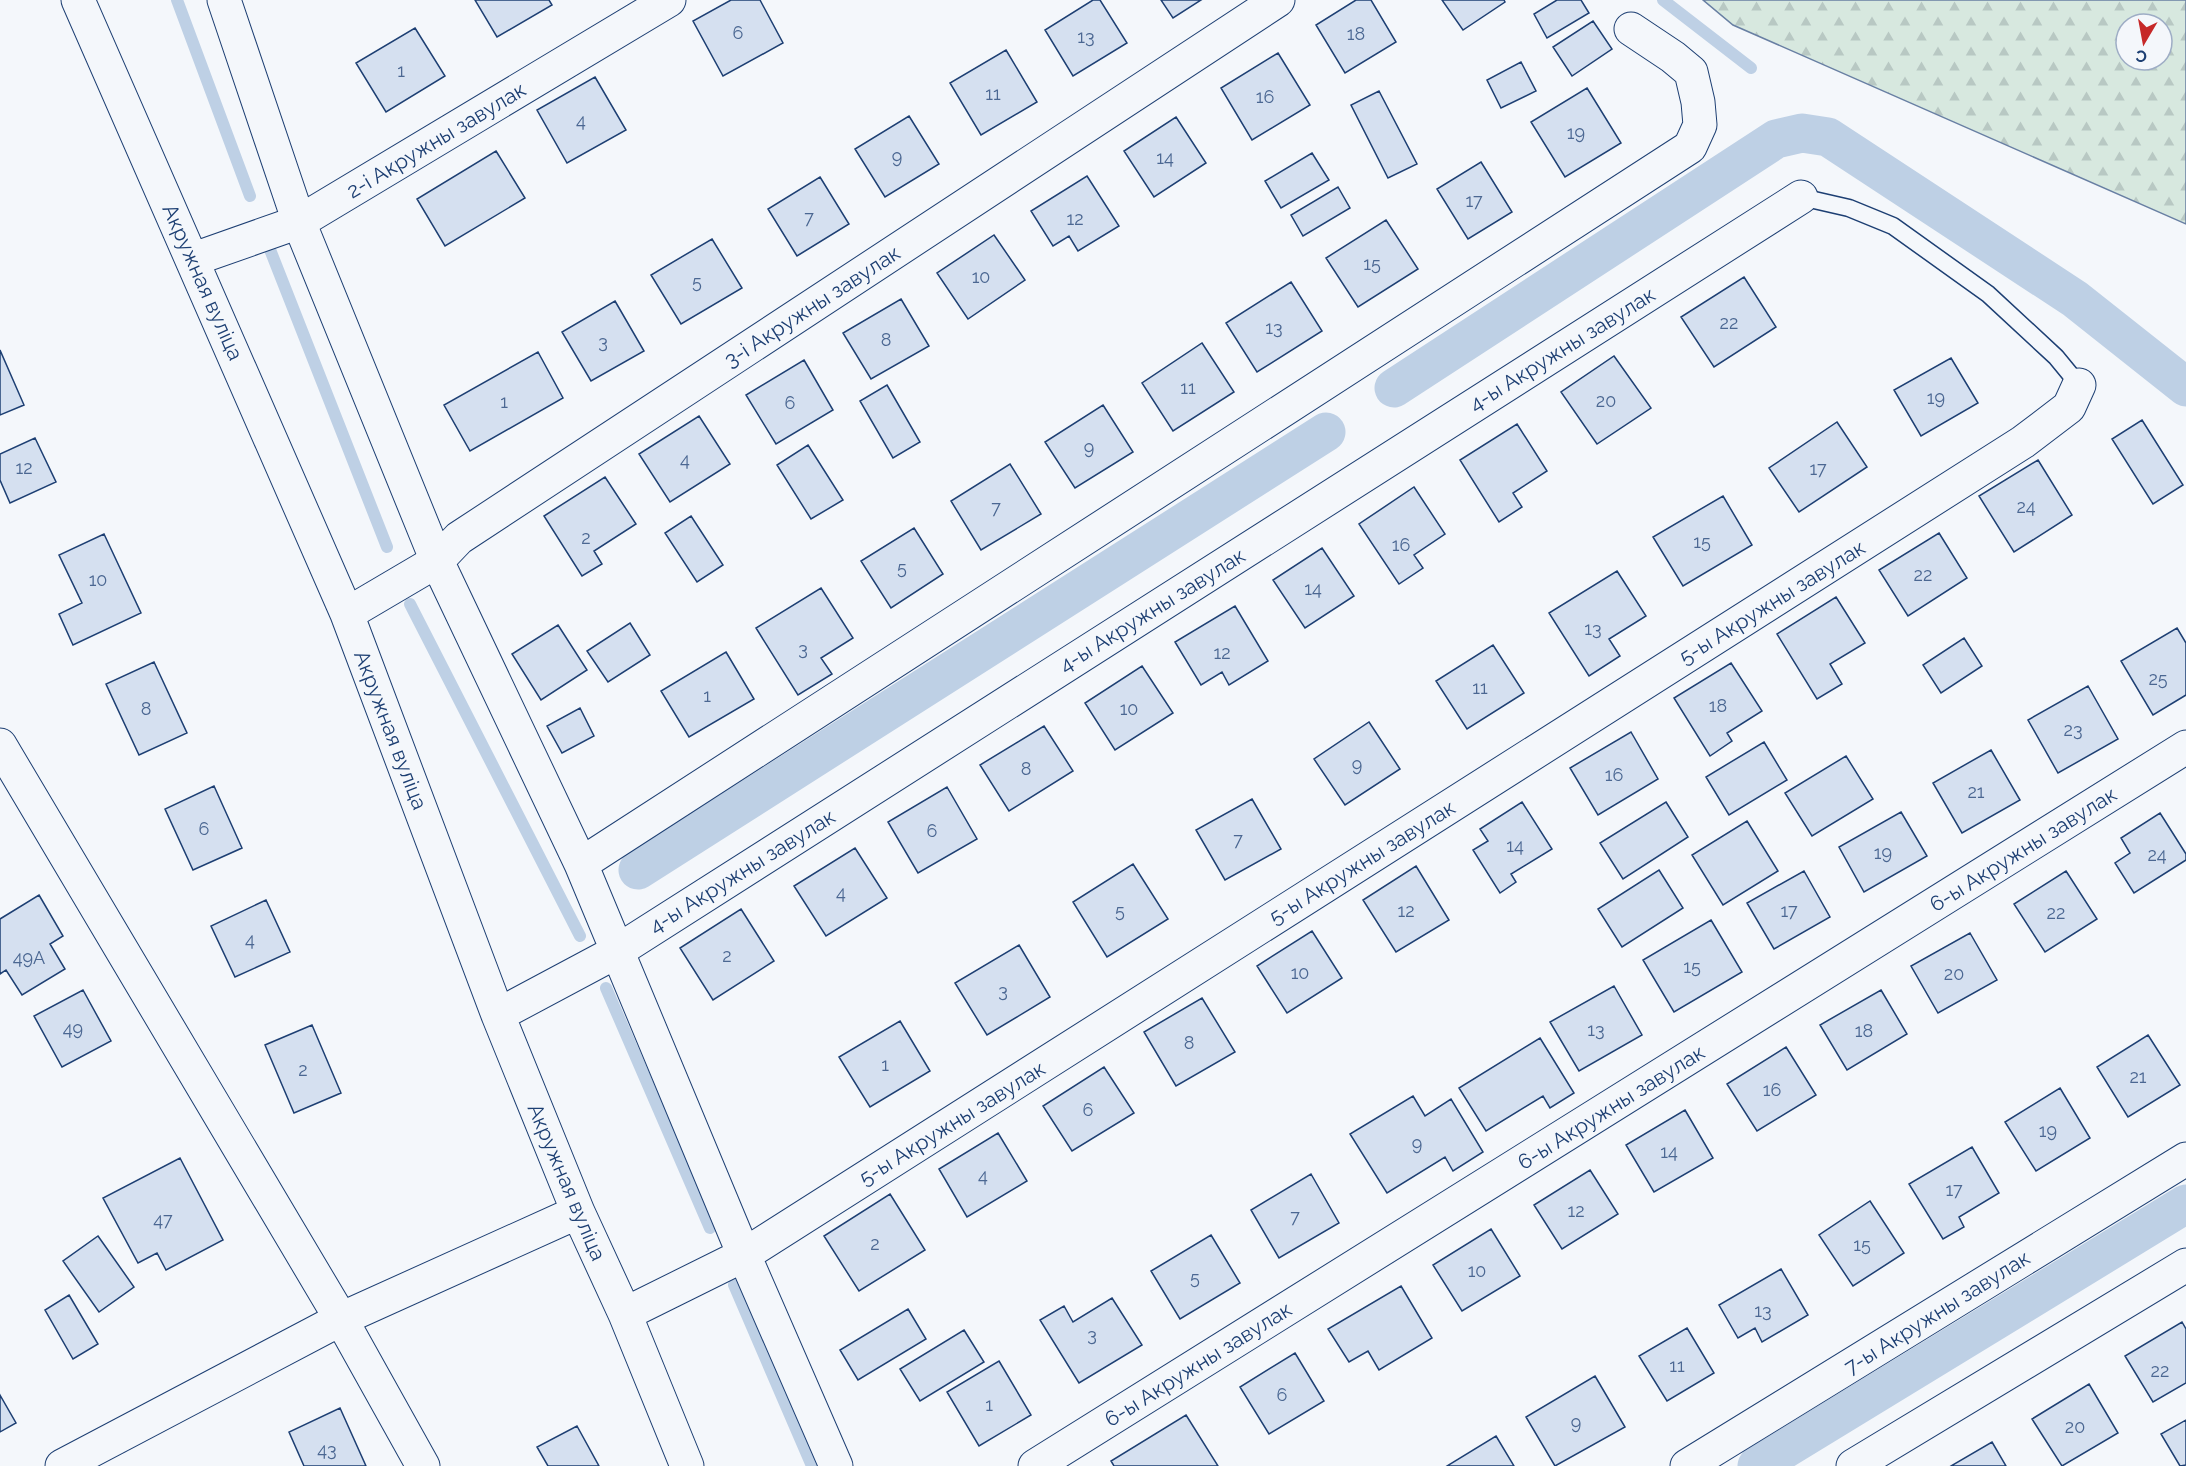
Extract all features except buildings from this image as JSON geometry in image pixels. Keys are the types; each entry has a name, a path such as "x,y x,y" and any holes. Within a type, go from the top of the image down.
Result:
{"street":[{"name":"Акружная вуліца","path":"78,0 194,259 347,614 498,1015 578,1212 625,1314 687,1466"},
{"path":"224,0 299,222 437,561 581,864 744,1255 836,1466"},
{"name":"2-і Акружны завулак","path":"194,259 299,222 669,0"},
{"name":"3-і Акружны завулак","path":"347,614 437,561 469,531 1278,0"},
{"path":"581,864 1690,147 1700,125 1698,102 1691,72 1631,29"},
{"name":"4-ы Акружны завулак","path":"498,1015 616,952 1801,197"},
{"name":"5-ы Акружны завулак","path":"625,1314 744,1255 2023,442 2069,407 2079,385"},
{"path":"0,745 341,1319 423,1466"},
{"name":"6-ы Акружны завулак","path":"1035,1466 2186,747"},
{"name":"7-ы Акружны завулак","path":"1687,1466 2186,1159"},
{"path":"62,1466 341,1319 578,1212"},
{"path":"1853,1466 2186,1264"}],"lane":[{"path":"1801,197 1849,208 1893,226 1988,294 2056,357 2079,385"}],"green space":[{"path":"1703,0 2186,0 2186,224 1733,25"}],"waterway":[{"path":"177,0 250,196"},
{"path":"1663,0 1751,68"},
{"path":"1394,388 1776,139 1802,133 1828,137 2075,299 2186,387"},
{"path":"269,247 387,547"},
{"path":"638,870 1326,432"},
{"path":"410,604 580,936"},
{"path":"606,988 710,1228"},
{"path":"1757,1466 2186,1204"},
{"path":"734,1285 812,1466"}]}
